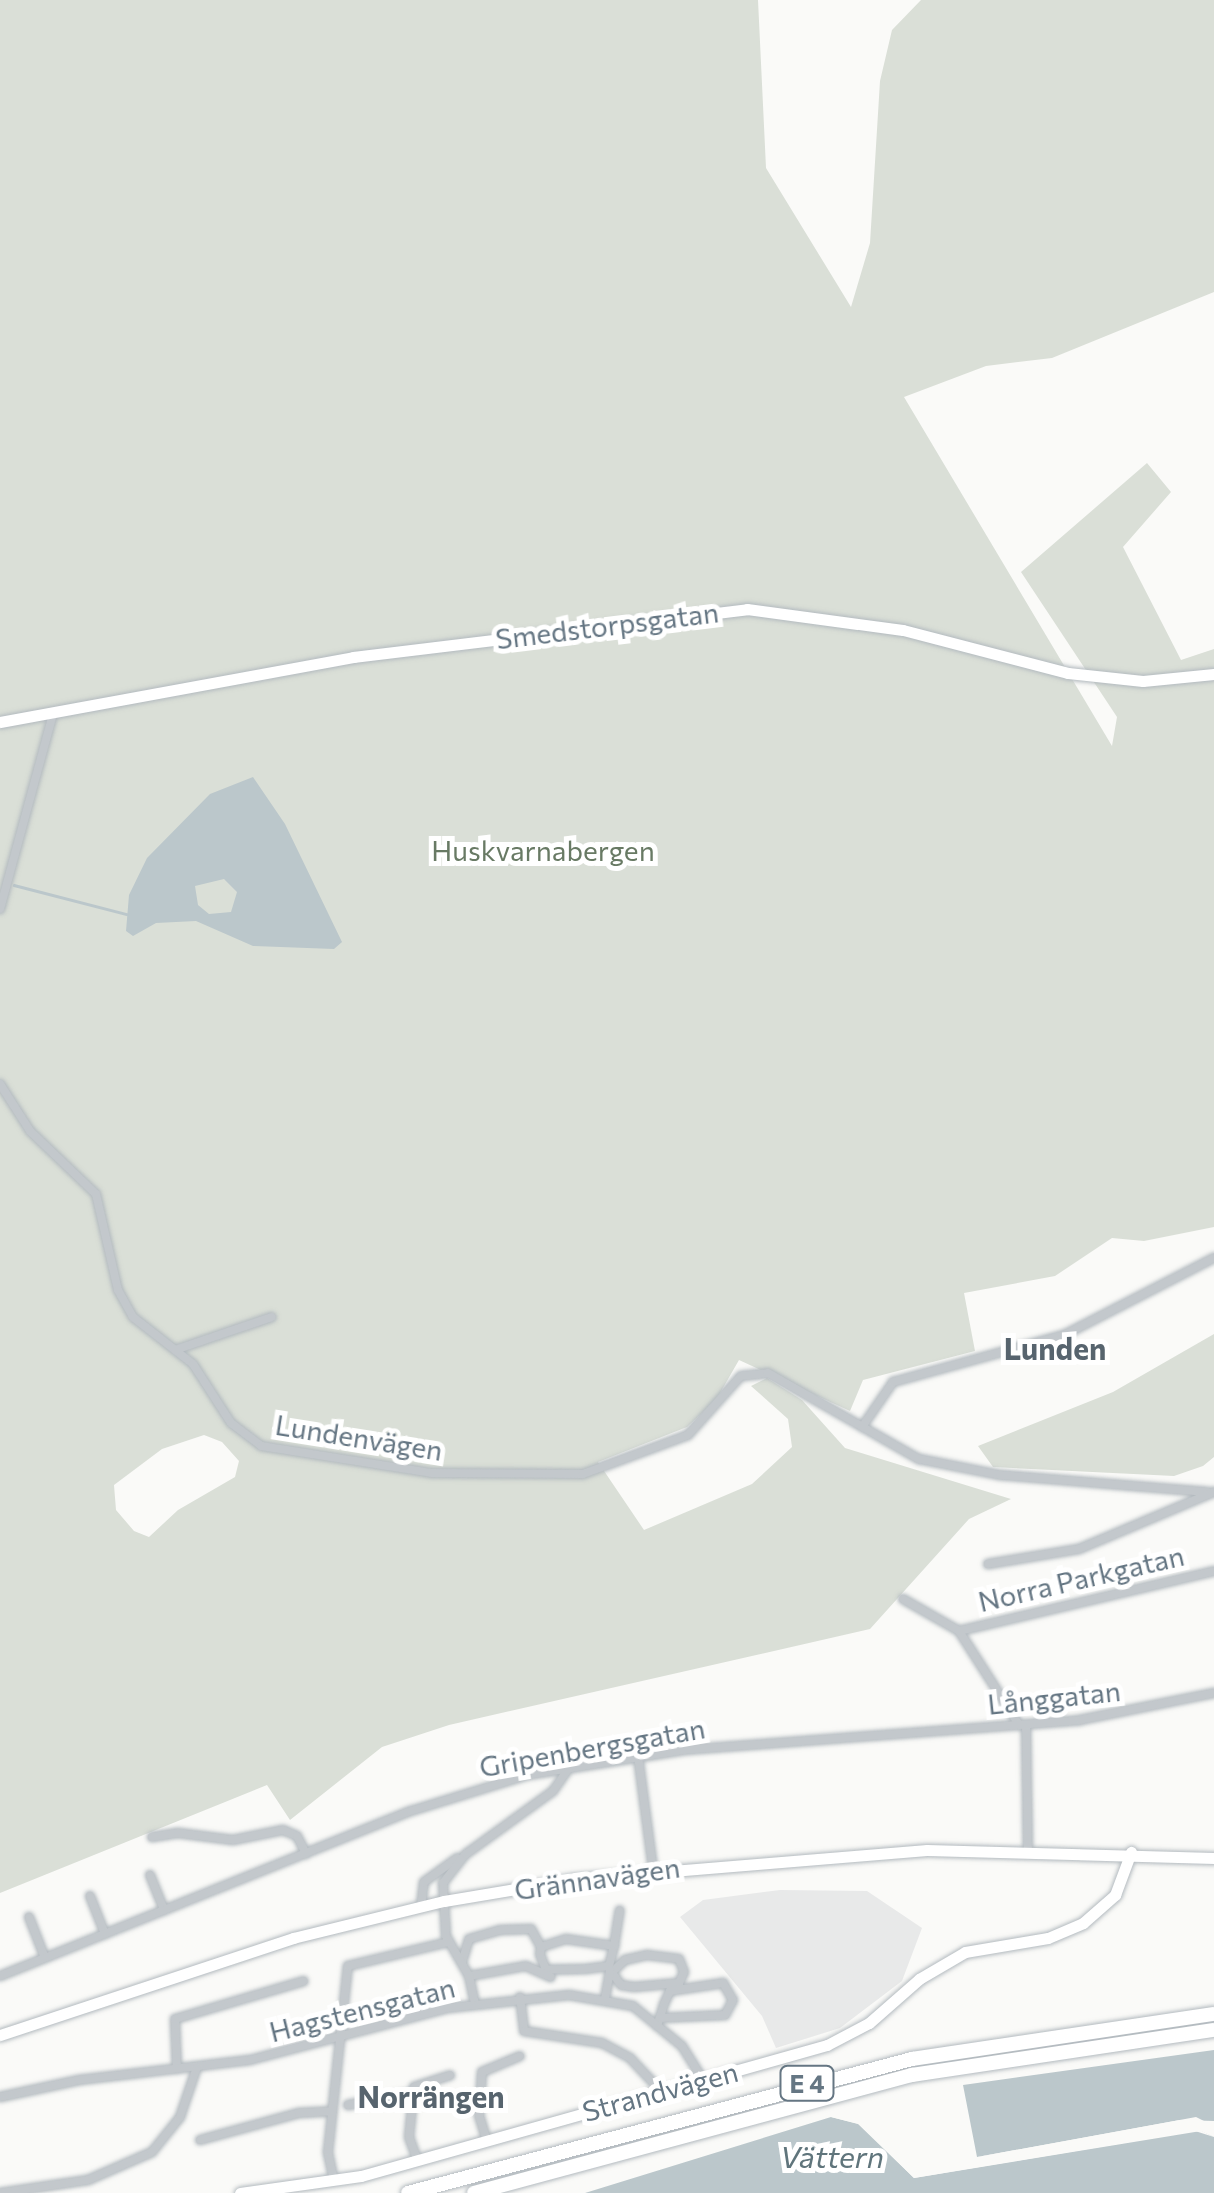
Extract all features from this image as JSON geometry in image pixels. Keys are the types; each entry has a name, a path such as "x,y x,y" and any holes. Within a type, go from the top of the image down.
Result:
{"highway":[{"name":"E 4","path":"408,2193 912,2059 1214,2014"},
{"name":"E 4","path":"474,2193 912,2075 1214,2030"}],"street":[{"name":"Smedstorpsgatan","path":"0,722 353,658 747,609 903,630 1068,673 1144,681 1214,674"},
{"path":"0,910 53,714"},
{"name":"Lundenvägen","path":"0,1084 30,1131 96,1194 122,1302 143,1329 200,1372 231,1423 262,1446 430,1473 583,1474 688,1436 716,1411 731,1383 752,1372 778,1375 897,1450 954,1467 1210,1492"},
{"path":"862,1427 893,1382 1064,1335 1214,1258"},
{"path":"175,1350 272,1318"},
{"path":"988,1564 1079,1549 1210,1492 1214,1484"},
{"name":"Norra Parkgatan","path":"959,1631 1214,1572"},
{"path":"903,1599 959,1631 1023,1725 1028,1849"},
{"name":"Långgatan","path":"897,1734 1023,1725 1214,1693"},
{"name":"Gripenbergsgatan","path":"0,1976 462,1794 638,1756 897,1734"},
{"path":"638,1756 653,1869"},
{"path":"422,1906 424,1882 553,1791 569,1768"},
{"path":"152,1837 178,1833 233,1840 284,1830 297,1836 306,1854"},
{"name":"Grännavägen","path":"0,2035 207,1962 422,1906 653,1869 825,1854 1028,1849 1214,1858"},
{"name":"Strandvägen","path":"240,2193 334,2180 417,2159 852,2034 919,1979 964,1952 1048,1938 1083,1923 1115,1895 1130,1852"},
{"path":"466,1854 448,1873 444,1901 449,1942 469,1976 475,2004"},
{"path":"150,1875 164,1910"},
{"path":"90,1896 105,1934"},
{"path":"605,1999 620,1910"},
{"path":"29,1916 46,1958"},
{"path":"463,1966 470,1939 531,1928 560,1995"},
{"path":"541,1946 580,1938 614,1946"},
{"path":"334,2180 332,2112 348,1966 449,1942"},
{"path":"469,1976 526,1966 549,1974 611,1971 625,1960 646,1955 679,1959 684,1972 679,1984 634,1988 621,1985 611,1971"},
{"path":"178,2069 174,2020 304,1981"},
{"path":"723,1983 733,2000 725,2015 658,2022 670,1991 723,1983"},
{"name":"Hagstensgatan","path":"0,2097 338,2041 475,2004 560,1995 633,2006 658,2022 682,2046 702,2080"},
{"path":"520,1997 524,2031 602,2043 630,2058 662,2090"},
{"path":"486,2138 478,2115 482,2072 520,2056"},
{"path":"0,2193 88,2180 152,2152 180,2117 197,2067"},
{"path":"417,2159 409,2137 414,2087 450,2075"},
{"path":"348,2105 413,2094"},
{"path":"200,2140 299,2114 332,2112"}],"shaded area":[{"path":"780,1890 867,1891 922,1928 902,1981 840,2028 776,2048 762,2016 680,1917 703,1900"}],"green space":[{"name":"Huskvarnabergen","path":"0,0 758,0 766,168 851,307 870,243 880,81 892,30 921,0 1214,0 1214,292 1052,358 986,366 904,397 1112,746 1117,717 1021,572 1147,463 1171,492 1123,547 1181,660 1214,649 1214,1227 1144,1241 1112,1238 1055,1276 964,1293 975,1351 863,1380 850,1411 739,1360 716,1400 687,1427 598,1462 644,1530 752,1484 792,1447 788,1419 751,1386 767,1378 802,1400 845,1448 1011,1499 969,1519 870,1629 449,1725 382,1747 290,1820 267,1785 0,1893","holes":["204,1435 222,1442 239,1461 235,1477 178,1510 149,1537 134,1531 116,1510 114,1485 162,1449"]},
{"path":"1214,1334 1214,1457 1203,1466 1174,1476 993,1467 978,1446 1113,1392"}],"water":[{"path":"253,777 285,824 342,942 334,949 253,946 196,921 156,923 133,936 126,931 129,895 147,858 210,794","holes":["224,879 237,892 231,912 209,914 198,905 195,886"]},
{"path":"1214,2050 1214,2121 1180,2120 977,2157 963,2085"},
{"name":"Vättern","path":"831,2117 858,2124 914,2178 1201,2131 1214,2137 1214,2193 585,2193"}],"pier":[{"path":"843,2115 862,2120 914,2173 1194,2127 1214,2137 1195,2131 914,2178 859,2124 831,2117"},
{"path":"1196,2117 1214,2126 1197,2122 972,2158"}],"waterway":[{"path":"14,885 126,914"}],"district":[{"name":"Lunden","path":"1055,1348"},
{"name":"Norrängen","path":"431,2096"}]}
